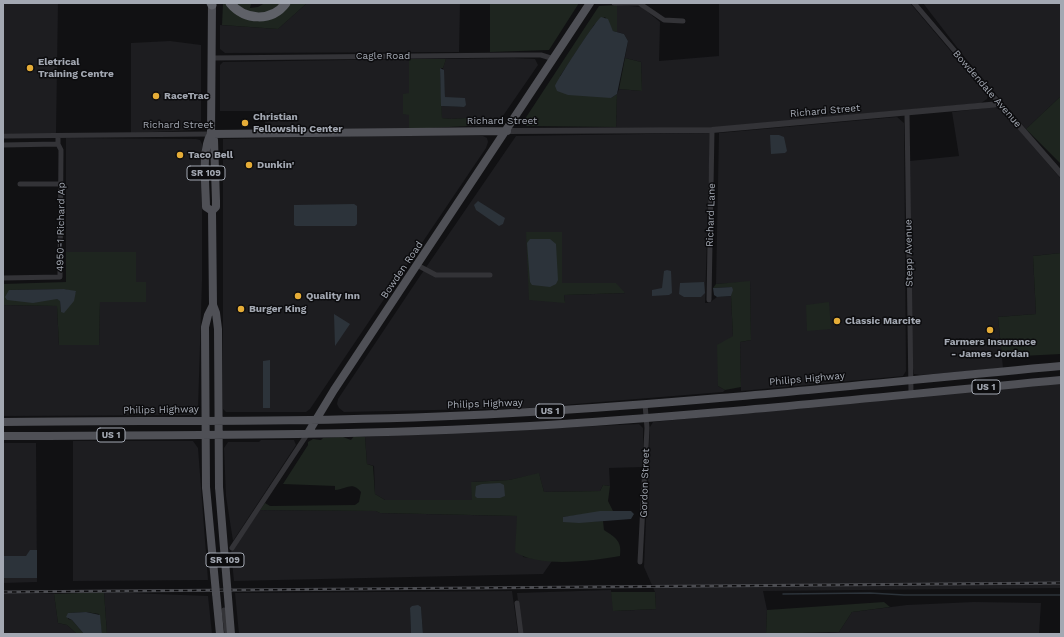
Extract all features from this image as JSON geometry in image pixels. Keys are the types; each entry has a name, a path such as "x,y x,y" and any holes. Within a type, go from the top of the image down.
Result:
{"highway":[{"path":"230,3 242,13 258,17 275,13 286,3"}],"main road":[{"name":"Bowden Road","path":"308,432 315,419 590,3"},
{"name":"SR 109","path":"212,4 211,134 214,140 216,201 216,207 212,211 213,305 216,313 218,329 219,487 232,634"},
{"name":"Richard Street","path":"211,134 506,131"},
{"name":"SR 109","path":"213,305 208,315 205,327 206,487 220,634"},
{"name":"Philips Highway","path":"3,422 315,419 492,414 645,404 1061,366"},
{"path":"989,372 991,386"},
{"name":"US 1","path":"3,436 219,434 493,428 646,417 1061,380"},
{"path":"886,382 887,396"},
{"path":"784,391 786,405"},
{"path":"757,394 758,407"},
{"path":"492,414 493,428"}],"street":[{"path":"614,3 639,4 664,20 683,21"},
{"name":"Bowdendale Avenue","path":"914,3 1061,174"},
{"name":"Cagle Road","path":"212,58 541,55 554,59"},
{"name":"Richard Street","path":"506,131 712,130 1000,104"},
{"name":"Stepp Avenue","path":"907,113 911,393"},
{"name":"Richard Lane","path":"709,300 712,130"},
{"name":"Richard Street","path":"3,136 211,134"},
{"name":"4950-1 Richard Ap","path":"3,278 60,277 61,150 58,144 58,136"},
{"path":"3,145 58,144"},
{"path":"20,184 61,184"},
{"path":"417,265 436,275 490,275"},
{"name":"Gordon Street","path":"640,562 646,417 645,404"},
{"name":"Bowden Road","path":"232,548 308,432"},
{"path":"517,603 521,634"},
{"path":"224,610 227,634"}],"shaded area":[{"name":"Eletrical Training Centre","path":"3,3 58,3 56,133 3,133"},
{"path":"223,3 227,3 239,15 282,12 291,3 307,3 278,29 222,25"},
{"path":"234,3 249,3 251,4 250,8 258,7 265,3 283,3 270,11 258,13 247,10"},
{"path":"307,3 460,3 459,52 225,53 220,49 220,25 278,29"},
{"path":"490,3 579,3 549,50 490,52"},
{"path":"719,3 910,3 988,95 987,99 981,103 720,127 616,127 617,94 619,89 642,91 641,62 625,58 628,41 624,34 617,32 617,5 642,7 660,22 659,61 719,56"},
{"path":"923,3 1061,3 1061,96 1026,129 966,59"},
{"path":"617,5 617,32 613,31 605,17 594,25 560,76 611,98 617,94 616,127 527,126 523,122 599,6"},
{"path":"601,17 608,19 613,31 624,34 628,41 617,94 611,98 568,95 557,91 555,86 585,38"},
{"path":"170,41 201,45 201,125 195,130 131,133 131,43"},
{"path":"625,58 641,62 642,91 619,89"},
{"path":"409,59 409,94 403,94 403,114 409,114 409,129 265,131 265,111 220,111 220,65 223,62"},
{"path":"409,59 446,59 443,68 440,68 442,118 467,118 469,126 409,129 409,115 403,114 403,94 409,93"},
{"path":"446,59 535,59 538,65 496,126 469,126 467,118 442,118 441,106 463,107 445,97 443,68"},
{"path":"440,68 444,70 445,97 465,98 466,105 464,107 441,106"},
{"path":"1061,96 1061,164 1026,129"},
{"path":"994,107 1003,111 1061,179 1061,253 1033,256 1036,314 998,317 1003,368 920,375 914,374 911,327 910,161 959,156 952,112"},
{"path":"897,117 904,123 906,371 903,376 741,391 740,342 751,340 750,282 716,284 719,133"},
{"path":"710,133 705,303 709,303 717,297 731,296 733,336 718,386 725,390 723,392 526,408 344,412 339,408 337,404 338,399 516,136","holes":["526,232 562,232 562,283 625,293 564,295 565,303"]},
{"path":"770,135 779,135 784,137 787,151 785,153 771,154"},
{"path":"364,136 483,136 487,138 488,142 486,148 310,409 306,412 226,412 223,409 223,139"},
{"path":"66,138 196,139 200,140 202,144 202,281 198,409 191,415 3,416 3,305 57,306 59,345 99,345 100,302 146,302 136,282 76,253 66,252"},
{"path":"478,201 505,218 503,224 499,226 476,210 474,205"},
{"path":"354,204 357,206 357,224 355,226 294,225 294,205"},
{"path":"526,232 562,232 562,283 616,283 625,293 564,295 565,303 529,300"},
{"path":"530,239 550,239 556,244 558,280 556,284 550,287 532,285 530,282 527,243"},
{"path":"66,252 136,252 136,282 146,282 146,302 100,302 99,345 59,345 57,306 3,305 3,284 66,282","holes":["64,289 76,292 61,312 60,300 9,290"]},
{"path":"1061,253 1061,354 1002,357 998,317 1036,314 1033,256"},
{"path":"664,271 671,271 672,293 669,295 652,296 652,290 662,288"},
{"path":"750,281 751,340 740,342 741,387 725,390 718,386 717,345 733,336 732,287 713,288 716,284"},
{"path":"704,282 705,293 701,297 684,297 679,294 680,283"},
{"path":"732,287 733,290 731,296 717,297 714,295 713,288"},
{"path":"64,289 76,291 74,301 64,313 61,312 60,301 57,299 33,303 7,300 5,297 9,290"},
{"path":"829,302 831,329 807,331 806,305"},
{"path":"334,314 350,324 335,346"},
{"path":"270,360 270,408 263,408 263,361"},
{"path":"1061,383 1061,588 763,591 767,610 766,634 522,634 517,593 611,590 614,611 656,609 655,592 644,567 650,427 653,422"},
{"path":"639,424 643,428 643,467 609,468 610,486 603,485 600,491 544,492 539,474 509,480 472,482 472,500 385,500 375,494 374,466 367,464 365,437"},
{"path":"354,436 365,437 367,464 373,466 375,494 385,500 472,500 471,482 509,480 539,473 544,492 600,491 603,485 610,486 608,501 613,511 563,517 563,522 603,521 604,530 619,543 620,556 595,560 566,562 552,562 526,557 515,552 517,516 380,513 376,511 260,510 265,503 270,506 355,505 359,502 361,492 352,486 335,490 335,486 283,484 308,445 308,442 313,439 321,440 323,438 343,437 351,440","holes":["482,484 491,484 500,498 477,498"]},
{"path":"261,440 294,440 296,445 233,541 226,496 224,448 228,442 259,442"},
{"path":"73,441 193,441 198,448 208,580 73,581"},
{"path":"3,443 36,443 37,582 3,583"},
{"path":"500,483 504,485 505,496 500,498 477,498 475,496 476,486 482,484"},
{"path":"260,510 376,511 380,513 517,516 523,557 552,561 543,574 234,581 231,552"},
{"path":"600,511 631,511 634,514 631,519 579,523 563,522 563,517"},
{"path":"30,550 37,550 37,578 3,578 3,556 26,556"},
{"path":"512,591 518,634 423,634 421,608 410,608 411,634 239,634 235,593"},
{"path":"104,592 208,596 212,634 107,634"},
{"path":"104,592 107,634 102,634 99,614 86,612 68,613 68,619 72,620 84,634 77,634 67,625 58,623 54,594"},
{"path":"611,592 655,592 656,609 613,611"},
{"path":"3,593 54,594 58,623 67,625 77,634 3,634"},
{"path":"884,602 890,607 852,612 839,632 766,634 767,610"},
{"path":"974,602 1041,603 1039,634 817,634 839,632 852,612 907,605"},
{"path":"418,605 421,607 423,634 411,634 410,608"},
{"path":"86,612 100,615 102,634 84,634 72,620 66,617 68,613"}],"waterway":[{"path":"783,594 870,593 904,595 1061,595"}],"railway":[{"path":"3,592 1061,583"}],"place":[{"name":"Eletrical Training Centre","path":"30,68"},
{"name":"RaceTrac","path":"156,96"},
{"name":"Christian Fellowship Center","path":"245,123"},
{"name":"Taco Bell","path":"180,155"},
{"name":"Dunkin'","path":"249,165"},
{"name":"Quality Inn","path":"298,296"},
{"name":"Burger King","path":"241,309"},
{"name":"Classic Marcite","path":"837,321"},
{"name":"Farmers Insurance - James Jordan","path":"990,330"}]}
